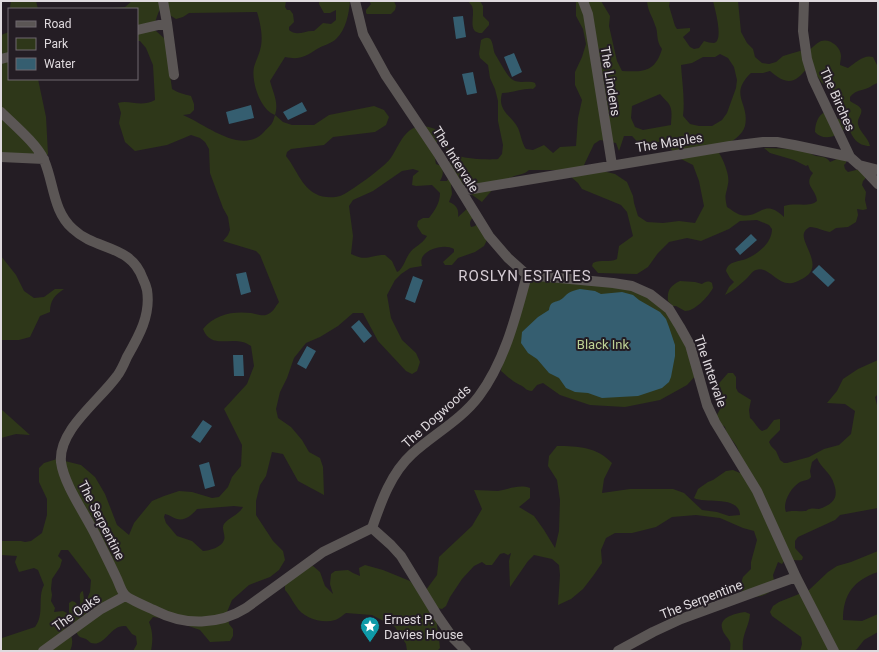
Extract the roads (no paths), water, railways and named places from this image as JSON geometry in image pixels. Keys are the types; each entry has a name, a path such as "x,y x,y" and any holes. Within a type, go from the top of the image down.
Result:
{"street":[{"path":"163,1 168,24 174,75"},
{"name":"The Intervale","path":"355,1 363,34 386,76 498,248 508,258 527,275 632,286 650,294 669,309 690,345 706,401 715,422 757,491 796,577 834,651"},
{"name":"The Lindens","path":"583,1 588,14 612,165"},
{"name":"The Birches","path":"804,1 803,31 807,59 813,79 850,158"},
{"path":"138,30 168,24"},
{"name":"The Serpentine","path":"1,112 29,139 44,159 60,212 66,223 83,237 119,251 132,259 140,270 147,289 147,314 140,335 117,376 68,434 62,447 61,456 62,469 68,483 96,535 125,596"},
{"name":"The Maples","path":"461,191 741,144 763,142 777,142 794,145 850,158 859,165 878,170"},
{"path":"1,158 44,159"},
{"path":"859,165 878,184"},
{"name":"The Dogwoods","path":"372,528 381,501 393,478 404,462 466,410 479,397 487,385 502,355 527,275"},
{"path":"125,596 165,616 182,621 209,621 221,619 246,608 323,552 372,528 391,545 400,556 437,616 453,638 466,651"},
{"name":"The Serpentine","path":"618,651 666,625 796,577"},
{"name":"The Oaks","path":"43,651 101,609 125,596"}],"water":[{"path":"463,16 466,37 456,39 453,17"},
{"path":"514,53 522,72 512,77 504,57"},
{"path":"473,72 477,93 467,95 462,74"},
{"path":"302,102 307,111 288,120 283,112"},
{"path":"251,105 254,118 229,124 226,112"},
{"path":"751,234 757,240 740,255 735,249"},
{"path":"819,265 835,280 828,287 812,272"},
{"path":"246,272 251,292 241,295 236,274"},
{"path":"413,276 423,280 415,303 405,299"},
{"name":"Black Ink","path":"580,289 595,291 601,294 622,292 633,295 660,312 666,319 675,345 675,356 669,382 662,388 638,396 602,398 588,393 575,392 566,388 559,378 549,373 537,359 528,353 521,343 522,332 538,317 549,310 552,303 560,300 574,290"},
{"path":"359,320 372,336 364,343 351,327"},
{"path":"307,346 316,351 306,369 297,364"},
{"path":"233,355 243,355 244,376 234,376"},
{"path":"203,420 212,426 200,443 191,437"},
{"path":"209,462 215,486 205,489 199,465"}],"place":[{"name":"Ernest P. Davies House","path":"370,643"}],"district":[{"name":"ROSLYN ESTATES","path":"525,276"}]}
